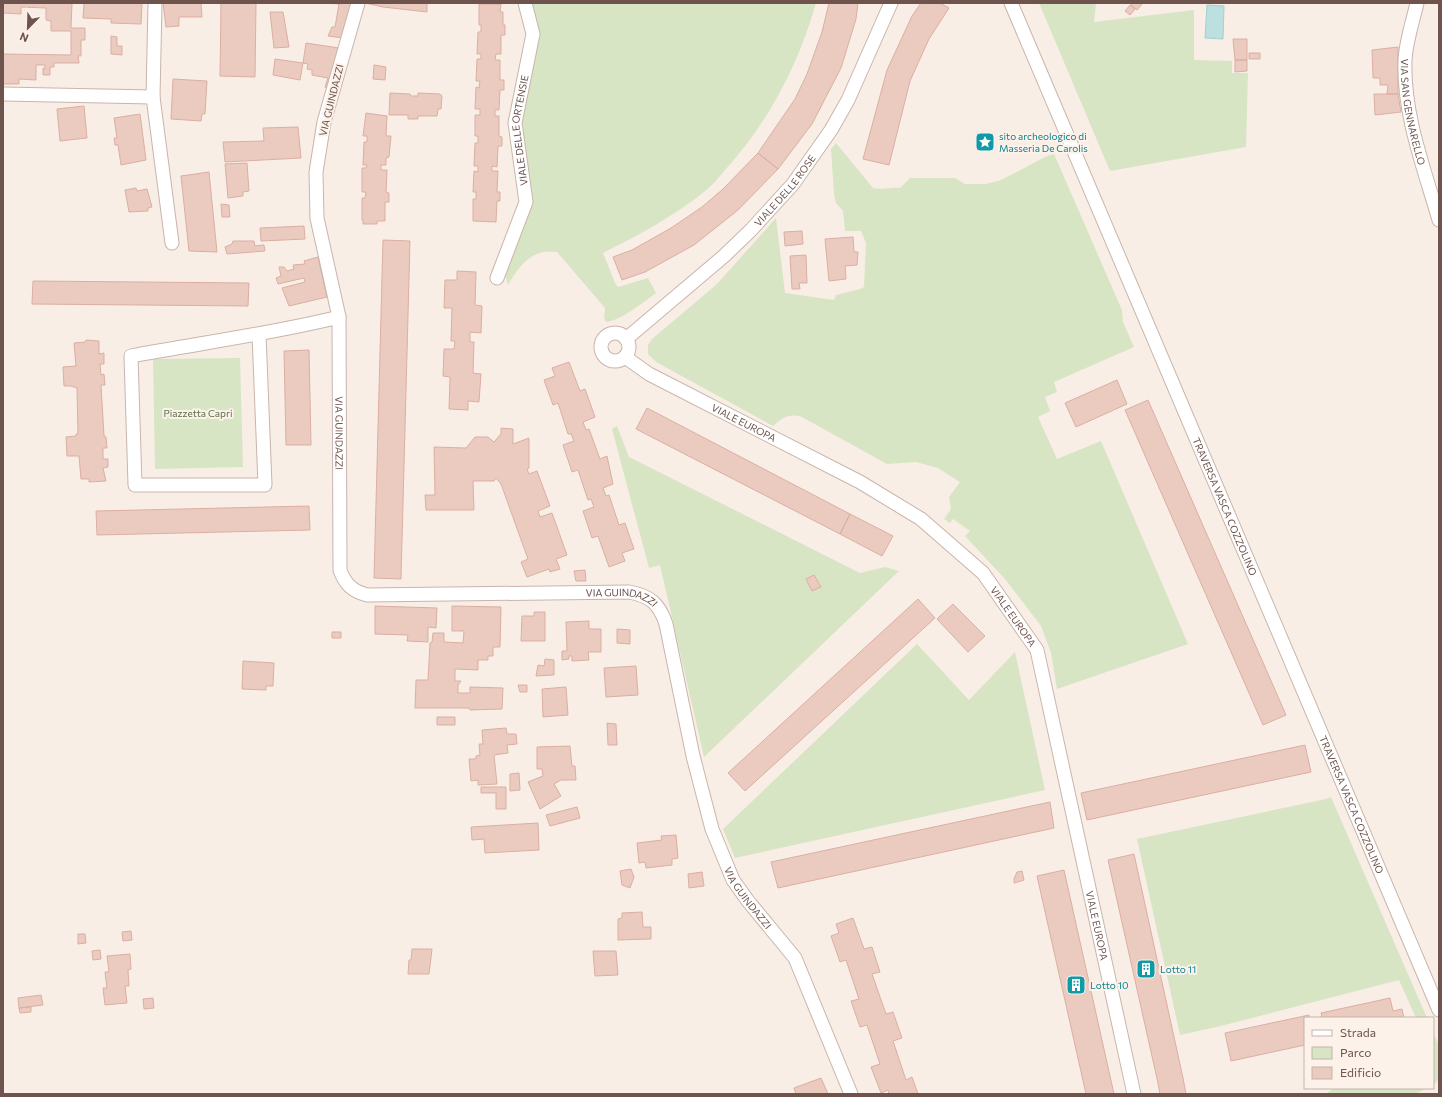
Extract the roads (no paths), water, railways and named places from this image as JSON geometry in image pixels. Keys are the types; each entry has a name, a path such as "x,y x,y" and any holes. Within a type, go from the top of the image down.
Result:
{"street":[{"path":"155,3 153,97 172,243"},
{"name":"VIA GUINDAZZI","path":"358,3 324,122 316,172 317,218 339,317 340,570 343,579 353,590 367,595 629,592 642,594 653,601 662,611 666,624 693,756 712,829 733,880 748,901 795,958 851,1094"},
{"name":"VIALE DELLE ORTENSIE","path":"497,278 526,202 515,123 533,34 525,3"},
{"name":"VIALE DELLE ROSE","path":"626,339 724,256 774,206 811,161 832,130 848,100 891,3"},
{"name":"TRAVERSA VASCA COZZOLINO","path":"1011,3 1439,1010"},
{"name":"VIA SAN GENNARELLO","path":"1417,3 1405,59 1407,92 1411,120 1439,220"},
{"path":"3,94 153,97"},
{"path":"259,334 265,485 135,485 131,356 259,334 288,330 339,317"},
{"path":"613,333 623,335 626,339 629,348 625,357 615,362 605,358 600,347 604,338 613,333"},
{"name":"VIALE EUROPA","path":"625,357 649,374 860,482 920,519 983,573 1037,650 1134,1094"}],"water":[{"path":"1207,5 1224,6 1223,39 1205,38"}],"place":[{"name":"sito archeologico di Masseria De Carolis","path":"985,142"},
{"name":"Lotto 11","path":"1146,969"},
{"name":"Lotto 10","path":"1076,985"}],"park label":[{"name":"Piazzetta Capri","path":"198,413"}]}
